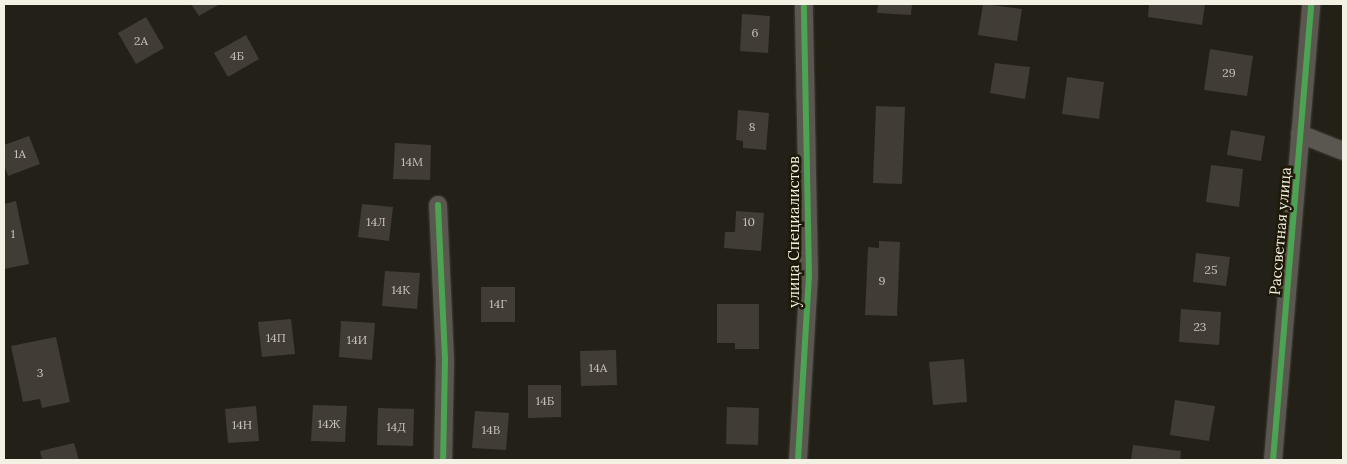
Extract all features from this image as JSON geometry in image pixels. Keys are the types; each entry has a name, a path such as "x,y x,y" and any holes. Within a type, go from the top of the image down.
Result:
{"street":[{"name":"улица Специалистов","path":"798,460 809,276 804,4"},
{"name":"Рассветная улица","path":"1273,460 1311,4"},
{"path":"1300,134 1343,151"},
{"path":"438,205 445,360 443,460"}],"building":[{"path":"191,4 220,4 199,16"},
{"path":"878,4 912,4 911,15 877,13"},
{"path":"983,4 1022,9 1017,41 978,35"},
{"path":"1149,4 1205,4 1202,25 1148,17"},
{"path":"742,14 770,16 768,53 740,51"},
{"path":"146,17 164,48 136,64 118,33"},
{"path":"246,35 259,59 228,77 214,53"},
{"path":"1210,49 1253,56 1247,96 1204,90"},
{"path":"995,63 1030,67 1025,99 990,93"},
{"path":"1067,77 1104,82 1099,119 1062,114"},
{"path":"876,106 905,107 902,184 873,183"},
{"path":"738,110 769,113 766,150 743,148 743,141 736,140"},
{"path":"1231,130 1265,136 1261,161 1227,155"},
{"path":"29,136 40,164 8,176 4,165 4,145"},
{"path":"395,143 431,145 430,180 393,179"},
{"path":"1211,165 1243,169 1239,207 1206,202"},
{"path":"16,201 29,264 4,269 4,204"},
{"path":"362,204 393,207 389,241 358,237"},
{"path":"736,211 764,213 761,251 724,248 725,232 735,232"},
{"path":"879,241 900,242 897,316 865,315 868,247 879,248"},
{"path":"1196,253 1230,257 1226,286 1193,282"},
{"path":"385,271 420,273 417,309 382,306"},
{"path":"481,287 515,287 515,322 481,322"},
{"path":"717,304 759,304 759,349 735,349 735,343 717,343"},
{"path":"1181,309 1221,312 1219,345 1179,342"},
{"path":"291,319 295,354 262,357 258,322"},
{"path":"341,321 375,323 372,360 339,357"},
{"path":"56,337 70,402 42,408 40,399 23,402 11,346"},
{"path":"616,350 617,385 581,386 580,351"},
{"path":"964,359 967,402 933,405 929,362"},
{"path":"528,385 561,385 561,417 528,418"},
{"path":"1175,400 1215,406 1209,441 1170,435"},
{"path":"313,405 347,406 345,442 311,441"},
{"path":"256,406 259,441 228,443 225,409"},
{"path":"727,407 759,408 758,445 726,444"},
{"path":"378,408 414,409 413,446 377,445"},
{"path":"475,411 509,413 506,450 472,448"},
{"path":"74,443 79,460 42,460 40,451"},
{"path":"1133,445 1181,451 1180,460 1131,460"}],"cycle path":[{"path":"798,460 809,276 804,4"},
{"path":"1273,460 1311,4"},
{"path":"438,205 445,360 443,460"}]}
